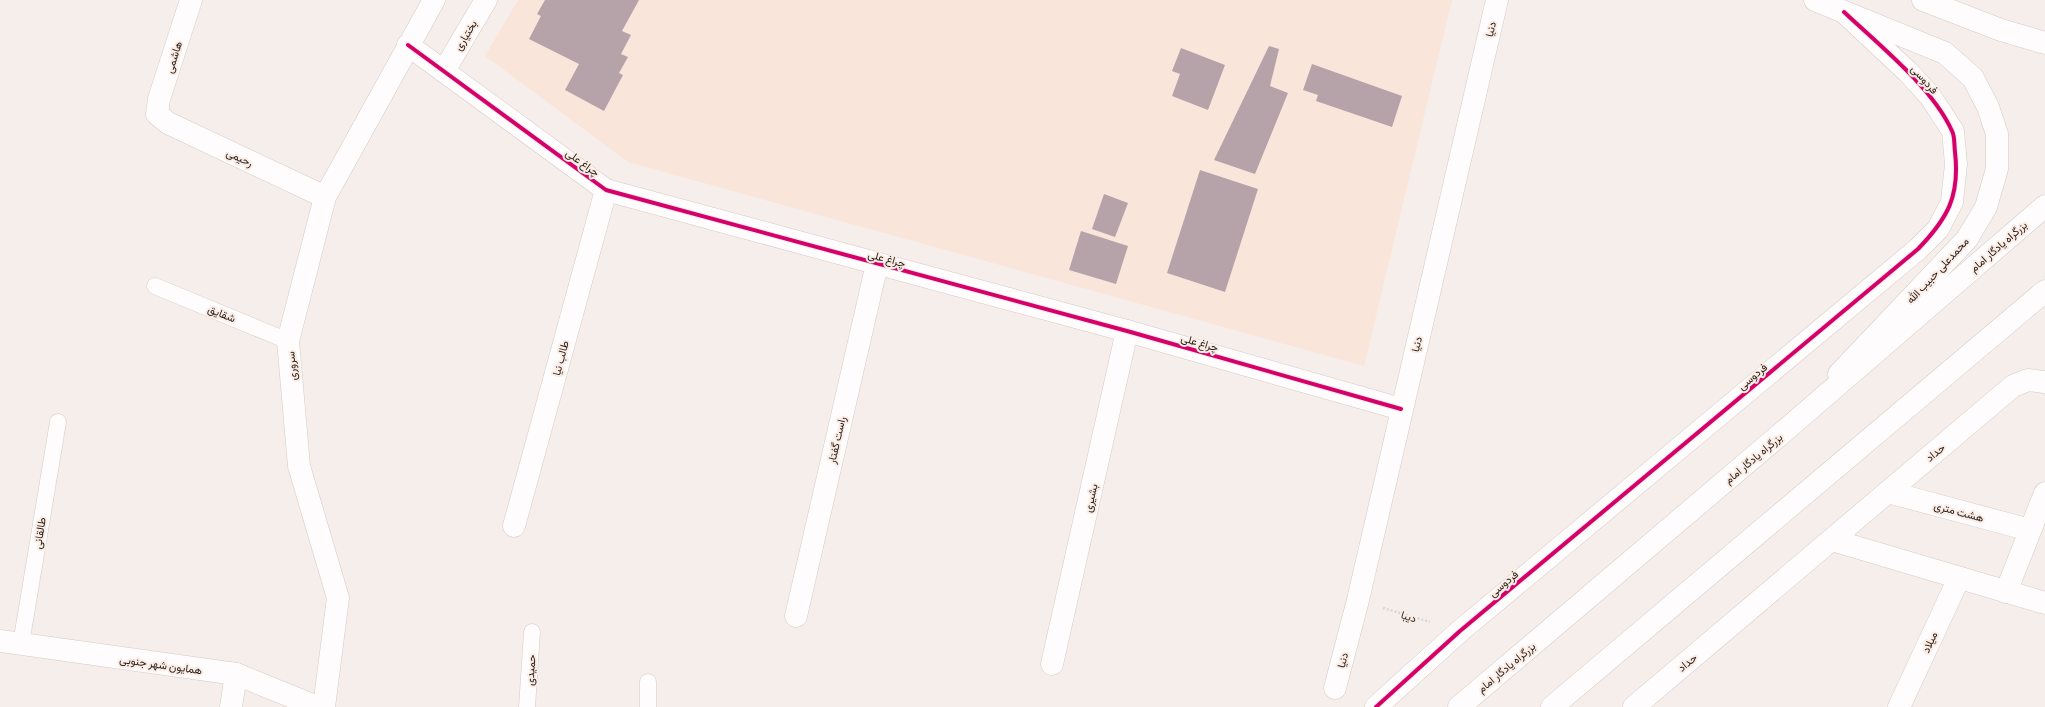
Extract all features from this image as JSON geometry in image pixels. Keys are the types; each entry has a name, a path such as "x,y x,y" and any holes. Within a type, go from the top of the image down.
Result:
{"main road":[{"name":"هاشمی","path":"157,114 159,99 191,0"},
{"path":"408,45 434,0"},
{"name":"بختیاری","path":"444,71 486,0"},
{"name":"دنیا","path":"1335,688 1358,600 1401,408 1497,0"},
{"name":"محمدعلی حبیب الله","path":"1782,433 1967,239 1986,207 1997,169 1997,134 1988,107 1973,78 1945,53 1815,0"},
{"path":"1923,0 2001,30 2045,43"},
{"name":"فردوسی","path":"1376,707 1460,631 1918,250 1938,229 1952,202 1956,164 1953,131 1930,96 1908,72 1844,12"},
{"name":"چراغ‌ علی","path":"408,45 606,190 1127,331 1401,408"},
{"name":"سروری","path":"324,707 338,598 299,466 288,341 325,197 408,45"},
{"name":"رحیمی","path":"157,114 168,123 325,197"},
{"name":"طالب‌ نیا","path":"514,526 606,190"},
{"name":"بزرگراه یادگار امام","path":"1459,707 1782,433 2045,206"},
{"name":"راست گفتار","path":"796,616 877,264"},
{"path":"1552,707 2043,294"},
{"name":"بشیری","path":"1052,664 1127,331"},
{"name":"حداد","path":"1634,707 2013,386 2028,380 2045,382"},
{"name":"هشت متری","path":"1888,492 2030,530"},
{"path":"2006,592 2045,493"},
{"path":"1832,540 2045,603"},
{"name":"میلاد","path":"1899,707 1959,578"},
{"name":"همایون‌ شهر جنوبی","path":"10,642 236,674 317,707"},
{"path":"231,707 236,674"}],"lane":[{"name":"شقایق","path":"155,286 288,341"},
{"name":"طالقانی","path":"10,642 58,422"},
{"name":"حمیدی","path":"527,707 532,632"},
{"path":"648,682 648,707"}],"shaded area":[{"path":"518,0 1452,0 1364,366 628,162 485,56"}],"building":[{"path":"545,0 639,0 622,31 631,35 621,54 628,57 619,73 623,75 604,111 565,90 579,64 529,39 541,16 537,14"},
{"path":"1269,46 1279,49 1270,86 1288,93 1255,174 1214,160"},
{"path":"1181,48 1225,65 1208,110 1172,96 1180,74 1172,71"},
{"path":"1312,64 1402,96 1392,127 1316,101 1318,95 1303,90"},
{"path":"1200,170 1258,189 1225,292 1167,273"},
{"path":"1104,194 1128,203 1115,237 1092,229"},
{"path":"1081,231 1128,246 1116,284 1069,270"}],"cycle path":[{"path":"1376,707 1460,631 1918,249 1937,227 1950,205 1956,181 1953,133 1932,99 1904,67 1844,12"},
{"path":"408,45 606,190 1127,331 1401,409"}]}
